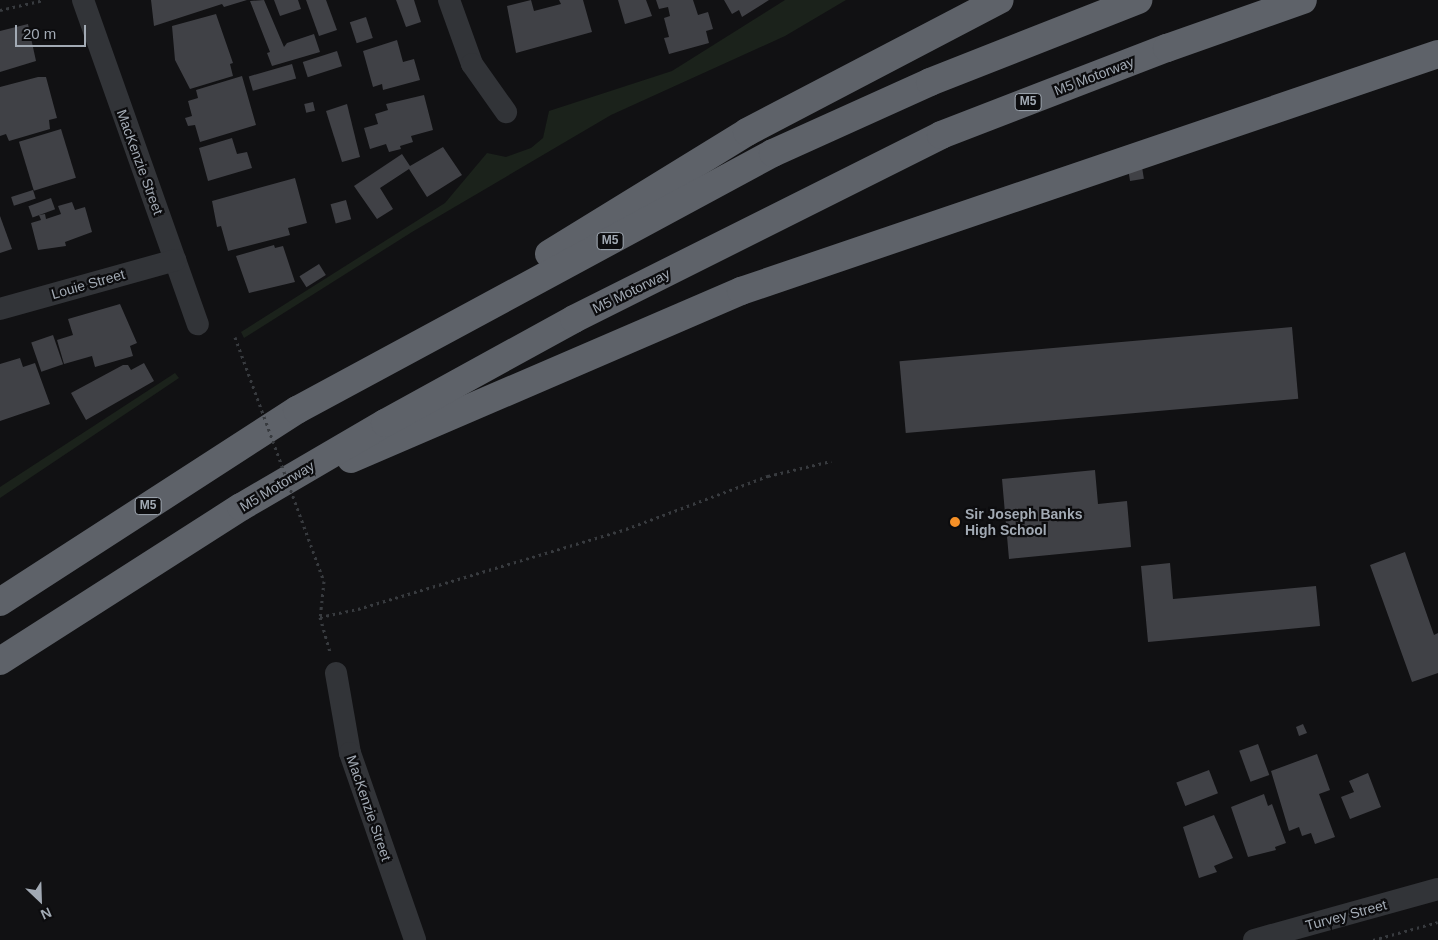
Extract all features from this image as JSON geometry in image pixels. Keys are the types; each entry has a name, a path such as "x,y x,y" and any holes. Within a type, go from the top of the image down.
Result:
{"highway":[{"path":"296,410 748,132 1000,0"},
{"name":"M5","path":"0,602 296,410 773,153 930,82 1138,0"},
{"name":"M5 Motorway","path":"0,661 241,507 385,422 565,324 942,135 1167,48 1303,0"},
{"path":"241,507 740,291 1438,54"}],"street":[{"name":"MacKenzie Street","path":"83,0 198,324"},
{"path":"450,0 472,64 506,112"},
{"name":"Louie Street","path":"0,309 175,260"},
{"name":"MacKenzie Street","path":"336,673 353,762 415,940"},
{"name":"Turvey Street","path":"1254,940 1438,889"}],"path":[{"path":"0,10 44,0"},
{"path":"235,337 324,581 320,617 336,673"},
{"path":"320,617 352,611 626,529 768,476 831,461"},
{"path":"1373,940 1438,922"}],"shaded area":[{"path":"785,0 846,0 785,36 611,115 412,232 244,338 241,332 445,203 487,153 506,157 531,148 543,138 549,111 672,71"},
{"path":"175,373 179,378 0,498 0,487"}],"building":[{"path":"151,0 247,0 224,7 222,4 154,26"},
{"path":"264,0 284,47 287,43 314,34 320,52 272,66 267,53 270,52 250,1"},
{"path":"274,0 298,0 301,9 280,16"},
{"path":"306,0 326,0 337,30 319,36"},
{"path":"396,0 414,0 421,22 406,27"},
{"path":"531,0 534,11 561,4 559,0 583,0 592,32 516,53 507,6"},
{"path":"618,0 646,0 652,16 625,24"},
{"path":"656,0 693,0 698,15 708,12 713,29 706,31 709,43 669,54 664,38 669,37 664,18 670,16 668,7 659,9"},
{"path":"724,0 769,0 742,17 739,10 732,14"},
{"path":"216,14 233,63 230,64 233,76 190,89 175,60 172,26"},
{"path":"366,17 373,38 357,43 350,22"},
{"path":"28,24 36,61 0,72 0,31"},
{"path":"397,40 403,62 414,59 420,80 383,90 382,84 373,87 363,51"},
{"path":"337,51 342,66 308,77 303,62"},
{"path":"292,64 296,78 253,91 249,76"},
{"path":"242,76 256,125 200,142 195,125 188,126 185,118 192,116 188,101 198,98 196,90"},
{"path":"38,77 46,77 57,118 49,120 50,129 9,141 6,134 0,136 0,87"},
{"path":"424,95 433,130 411,136 413,142 400,146 401,149 389,152 386,144 370,149 364,128 378,124 375,114 388,110 386,104"},
{"path":"313,102 315,111 306,113 304,104"},
{"path":"347,104 360,157 342,162 326,111"},
{"path":"61,129 76,178 34,191 19,142"},
{"path":"232,138 237,154 247,152 252,168 208,181 199,148"},
{"path":"443,147 462,175 427,197 409,169 380,188 393,209 377,219 354,186 402,154 410,166"},
{"path":"1142,167 1144,179 1130,181 1128,169"},
{"path":"295,178 307,223 288,228 290,235 228,251 221,226 217,227 212,201"},
{"path":"33,190 36,199 14,206 11,197"},
{"path":"51,198 55,209 33,217 28,206"},
{"path":"346,200 351,219 336,223 331,204"},
{"path":"72,202 75,210 85,207 92,232 65,242 66,246 38,250 31,223 41,220 39,215 45,214 46,219 61,214 58,206"},
{"path":"0,216 12,249 0,253"},
{"path":"274,245 275,248 283,246 295,282 249,293 236,256"},
{"path":"319,264 326,275 306,287 299,276"},
{"path":"120,304 137,343 130,346 133,356 95,367 92,356 64,364 57,340 73,335 68,319"},
{"path":"1292,327 1298,399 906,433 899,361"},
{"path":"53,335 63,364 41,372 31,342"},
{"path":"20,358 23,367 35,363 50,404 0,421 0,364"},
{"path":"144,363 154,381 86,420 71,393 123,365 128,365 131,370"},
{"path":"1095,470 1098,504 1127,501 1131,547 1009,559 1002,479"},
{"path":"1405,552 1434,635 1438,633 1438,673 1412,682 1370,565"},
{"path":"1170,563 1173,599 1316,586 1320,626 1148,642 1141,566"},
{"path":"1303,724 1307,733 1299,736 1296,727"},
{"path":"1258,744 1269,775 1250,782 1239,751"},
{"path":"1317,754 1330,790 1319,794 1335,837 1315,844 1311,833 1302,836 1299,827 1289,831 1271,771"},
{"path":"1209,770 1218,793 1185,806 1176,783"},
{"path":"1368,773 1381,807 1350,819 1341,797 1354,792 1349,781"},
{"path":"1264,794 1268,806 1272,804 1286,843 1275,847 1276,850 1248,857 1231,807"},
{"path":"1214,815 1233,858 1214,866 1217,872 1199,878 1183,827"}],"place":[{"name":"Sir Joseph Banks High School","path":"955,522"}]}
